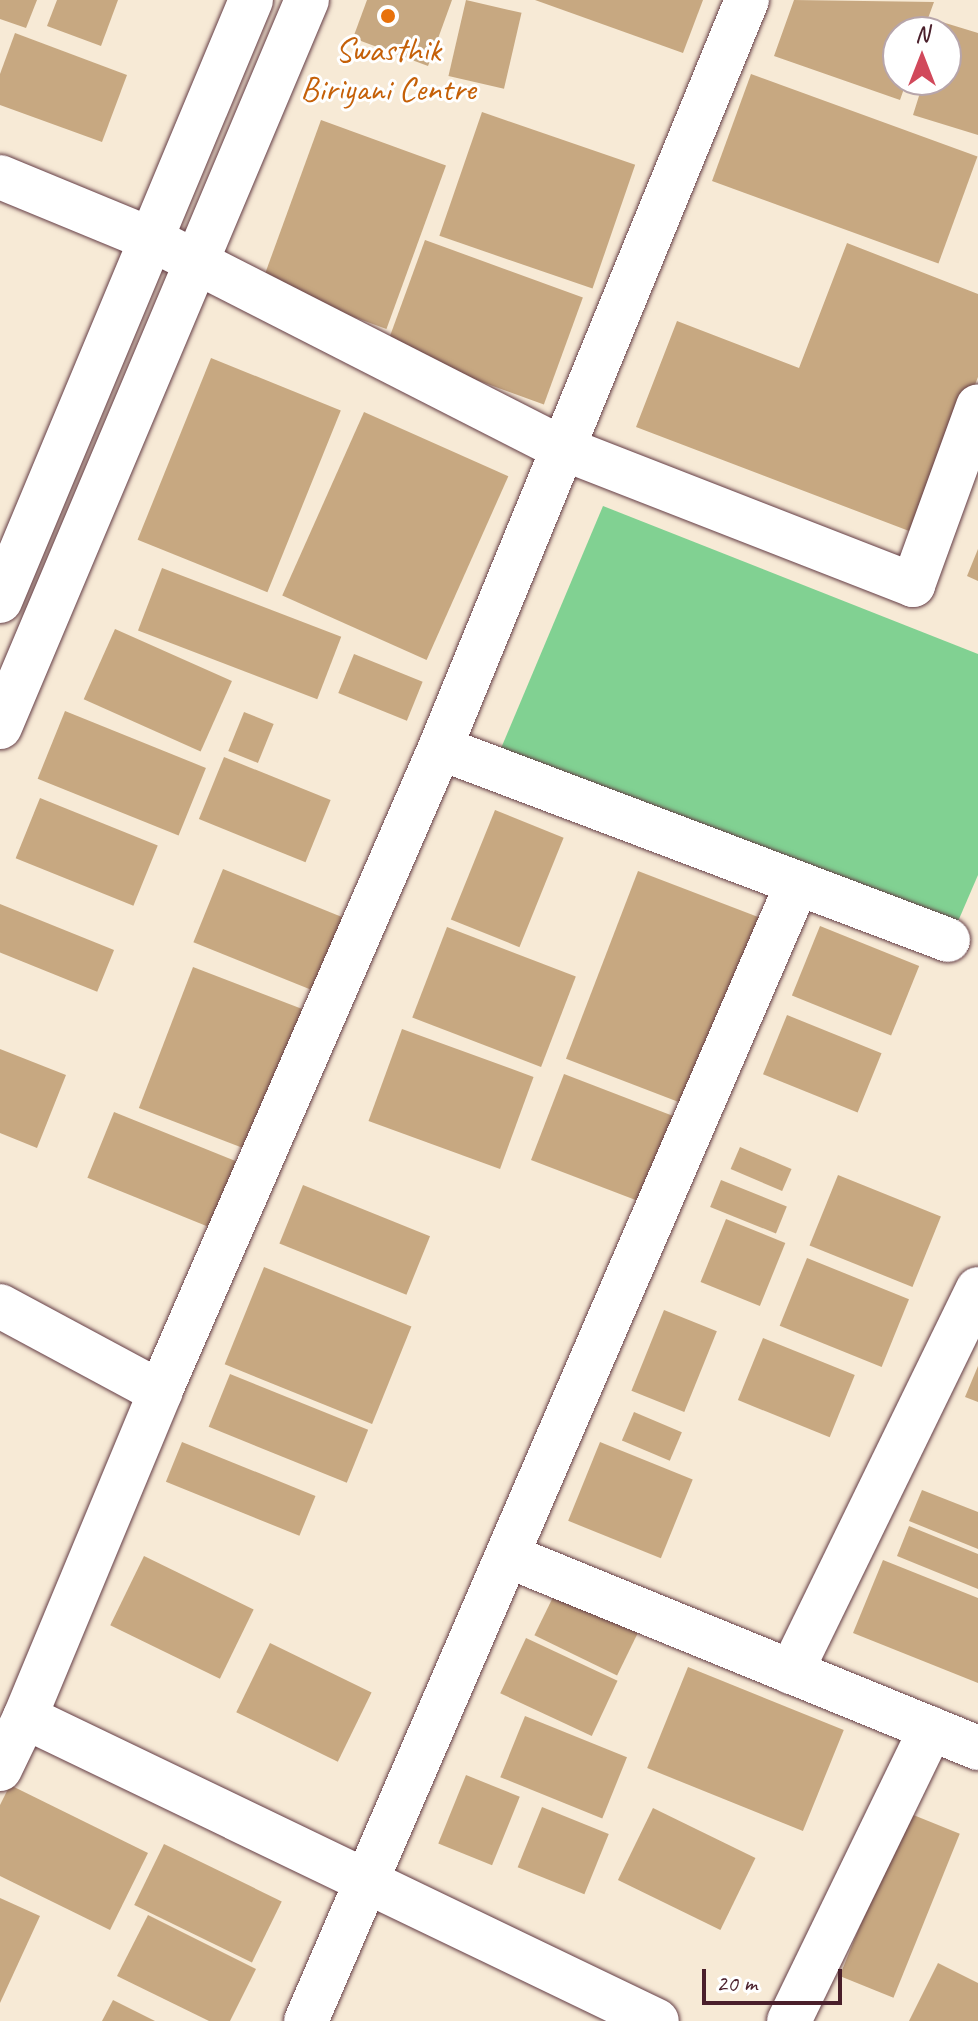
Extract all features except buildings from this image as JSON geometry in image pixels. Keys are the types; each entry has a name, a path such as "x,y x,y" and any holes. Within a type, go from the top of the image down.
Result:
{"street":[{"path":"53,597 3,584 153,240 251,0"},
{"path":"0,727 53,597 199,267 307,0"},
{"path":"0,1769 440,748 747,0"},
{"path":"0,177 153,240 199,267 562,448 913,585 978,406"},
{"path":"440,748 948,940"},
{"path":"306,2021 370,1884 797,884"},
{"path":"791,1672 978,1289"},
{"path":"0,1306 160,1392"},
{"path":"508,1556 978,1748"},
{"path":"25,1717 657,2021"},
{"path":"789,2021 931,1729"}],"green space":[{"path":"603,506 978,654 978,875 956,926 499,753"}],"place":[{"name":"Swasthik Biriyani Centre","path":"388,16"}]}
